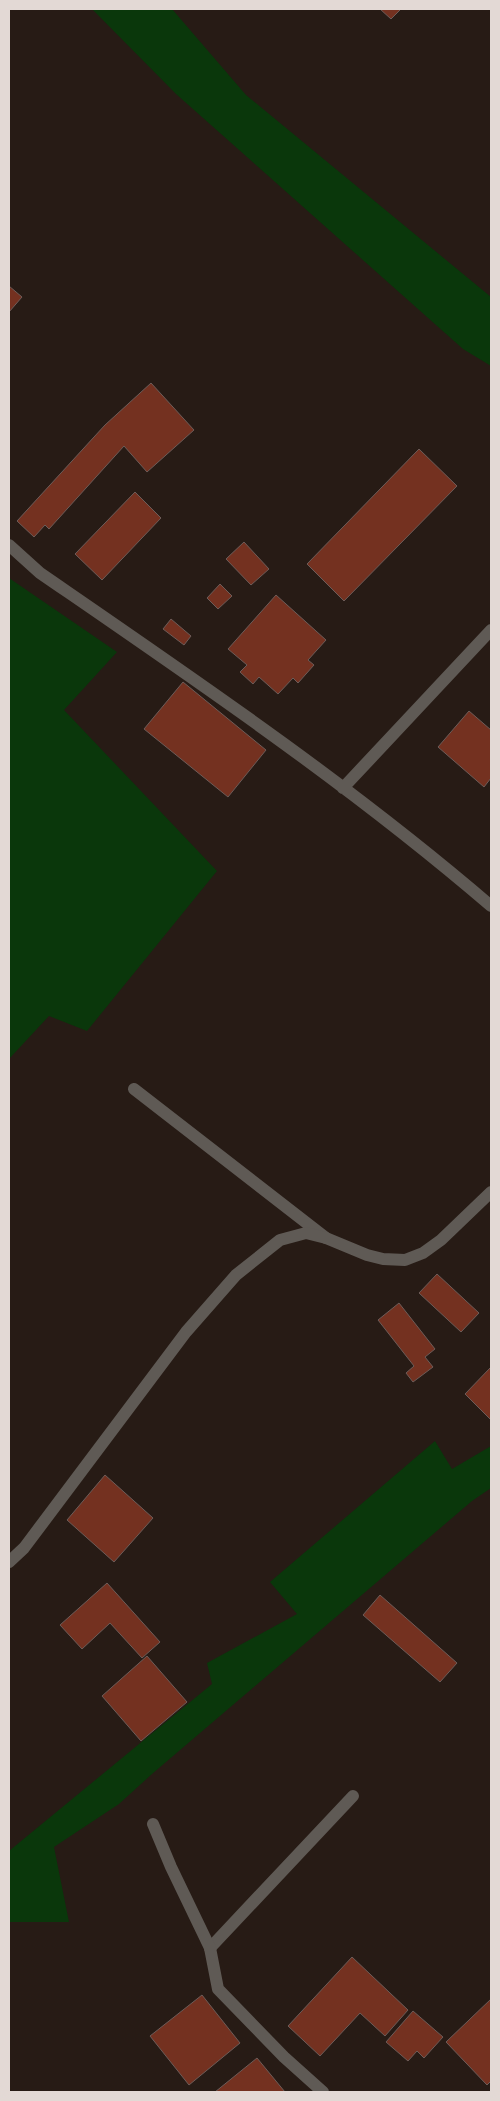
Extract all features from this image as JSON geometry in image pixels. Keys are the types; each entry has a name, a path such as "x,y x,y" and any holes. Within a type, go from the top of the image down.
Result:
{"street":[{"path":"9,545 40,573 185,672 343,788 392,825 491,906"},
{"path":"343,788 491,630"},
{"path":"134,1088 326,1238"},
{"path":"9,1562 24,1548 117,1426 150,1377 236,1275 280,1240 306,1233 326,1238 367,1255 383,1259 405,1260 423,1253 441,1240 491,1192"},
{"path":"210,1948 354,1796"},
{"path":"154,1824 210,1948 218,1989 284,2058 323,2092"}],"green space":[{"path":"92,9 172,9 246,95 491,297 491,366 463,349 176,94"},
{"path":"9,578 117,652 64,710 217,871 87,1031 49,1016 9,1059"},
{"path":"435,1441 452,1469 491,1446 491,1488 472,1501 119,1804 54,1847 69,1922 9,1922 9,1851 212,1684 207,1663 297,1614 270,1582"}],"building":[{"path":"380,9 401,9 391,19"},
{"path":"9,286 22,297 9,312"},
{"path":"151,383 194,430 147,472 124,446 49,529 45,525 34,537 17,521 105,425"},
{"path":"419,449 457,486 344,601 307,564"},
{"path":"135,492 161,518 102,580 75,554"},
{"path":"244,542 269,569 251,585 226,559"},
{"path":"220,584 232,596 218,609 207,598"},
{"path":"276,595 326,640 308,660 314,665 298,683 293,678 278,694 259,677 253,684 240,672 247,665 228,649"},
{"path":"171,619 191,636 184,645 163,629"},
{"path":"183,682 266,750 228,797 144,729"},
{"path":"469,711 491,730 491,778 484,787 438,747"},
{"path":"437,1274 479,1313 461,1332 419,1293"},
{"path":"399,1303 435,1349 425,1357 433,1367 413,1382 406,1373 414,1366 378,1320"},
{"path":"491,1367 491,1420 465,1394"},
{"path":"105,1475 153,1518 114,1562 67,1520"},
{"path":"107,1583 160,1642 142,1658 110,1623 82,1649 60,1625"},
{"path":"380,1595 457,1663 440,1682 363,1615"},
{"path":"147,1656 187,1702 141,1741 102,1696"},
{"path":"352,1957 408,2010 385,2036 360,2013 320,2056 288,2026"},
{"path":"202,1995 240,2043 189,2085 150,2036"},
{"path":"491,1999 491,2081 487,2085 446,2042"},
{"path":"413,2011 443,2037 424,2058 417,2051 408,2061 386,2042"},
{"path":"257,2058 285,2092 215,2092"}]}
